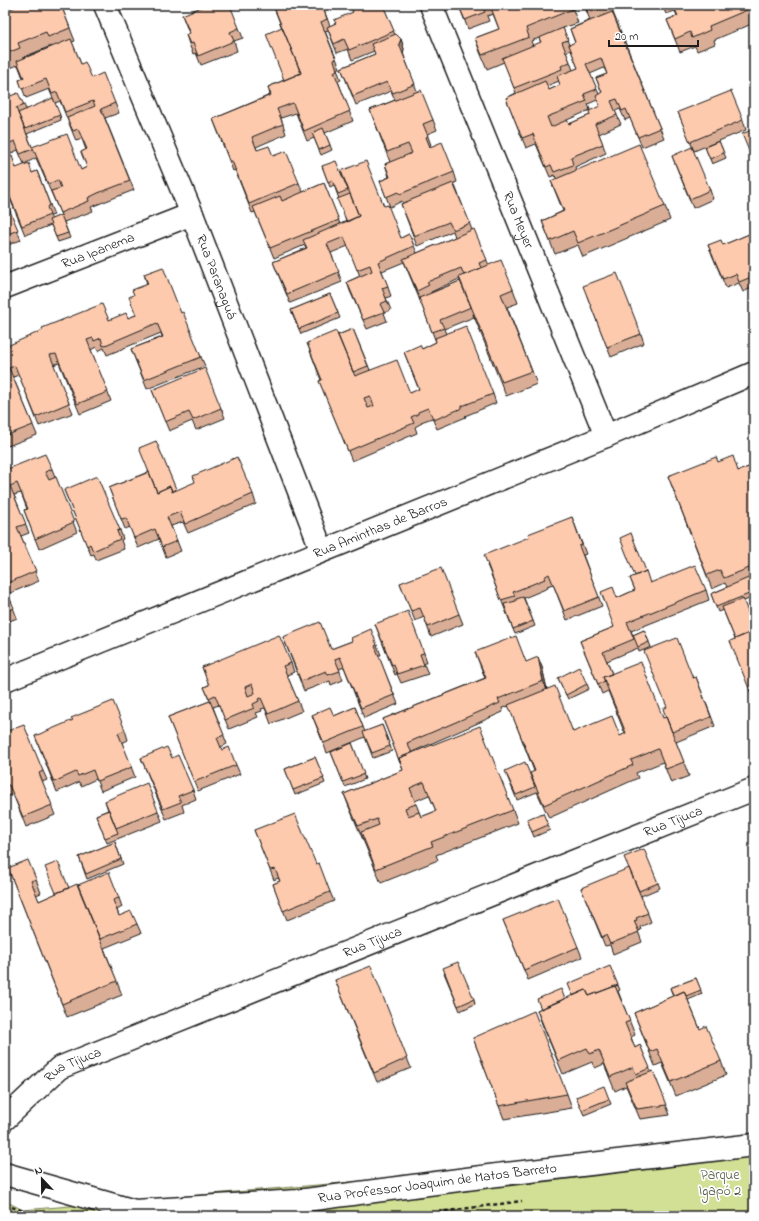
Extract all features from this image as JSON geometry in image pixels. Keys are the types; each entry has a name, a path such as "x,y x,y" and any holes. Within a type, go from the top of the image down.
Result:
{"street":[{"name":"Rua Paranaguá","path":"105,5 192,214 322,551"},
{"name":"Rua Meyer","path":"431,5 606,436"},
{"name":"Rua Ipanema","path":"5,287 192,214"},
{"name":"Rua Aminthas de Barros","path":"5,680 606,436 754,373"},
{"name":"Rua Tijuca","path":"5,1119 59,1068 754,789"},
{"name":"Rua Professor Joaquim de Matos Barreto","path":"5,1174 135,1211 298,1201 497,1175 754,1145"}],"path":[{"path":"5,1205 40,1216"}],"green space":[{"name":"Parque Igapó 2","path":"754,1148 754,1216 5,1216 5,1201 23,1210"}],"building":[{"path":"19,5 61,5 70,28 48,37 46,32 18,43 20,48 5,54 5,11"},
{"path":"206,5 230,5 239,28 230,32 234,41 198,56 193,43 190,44 186,35 190,33 182,15"},
{"path":"273,5 311,5 308,6 310,10 322,5 327,19 321,22 336,59 334,60 337,70 334,72 350,111 304,131 293,103 277,109 283,124 252,137 257,150 269,146 273,156 286,151 299,183 249,204 213,119 271,95 268,87 301,73"},
{"path":"350,5 383,5 394,31 349,50 344,39 334,44 327,27 336,23 334,20 353,12"},
{"path":"487,5 483,7 485,12 465,20 459,6"},
{"path":"490,5 571,5 573,9 526,28 529,37 482,55 475,38 499,29"},
{"path":"585,5 608,5 588,13"},
{"path":"673,5 754,5 754,7 709,26 710,30 692,38 690,32 675,39 667,20 678,16"},
{"path":"612,12 660,128 638,137 626,109 622,111 617,99 611,101 617,115 595,124 603,144 571,157 573,165 554,172 551,165 546,167 533,134 522,138 506,98 545,81 549,90 560,85 557,76 578,68 569,45 575,42 570,29","holes":["601,58 607,74 596,78 602,92 596,96 600,106 589,111 590,115 569,124 567,120 551,127 547,117 587,101 584,94 597,89 586,64"]},
{"path":"282,27 301,73 284,80 266,34"},
{"path":"563,28 568,40 562,42 570,62 561,66 562,69 514,88 502,58 541,42 539,38"},
{"path":"396,34 401,39 399,44 415,84 393,93 387,82 353,96 341,68 375,54 371,44"},
{"path":"71,39 81,64 85,62 92,78 103,73 115,103 101,109 130,181 98,193 88,198 89,201 60,213 51,191 61,188 58,180 48,184 33,148 20,154 15,141 5,145 5,90 8,97 18,93 24,105 16,108 32,147 67,134 81,170 87,167 81,152 87,149 78,129 73,131 67,118 95,106 93,101 65,112 57,92 52,94 46,79 22,89 19,80 24,78 17,61"},
{"path":"421,90 433,120 423,124 428,136 426,137 430,147 442,142 454,172 400,194 398,192 386,197 380,181 390,177 385,164 412,153 408,144 387,152 370,110"},
{"path":"731,91 743,120 690,142 678,112"},
{"path":"53,98 60,115 25,129 18,113"},
{"path":"323,128 330,145 319,150 312,133"},
{"path":"754,129 754,163 742,134"},
{"path":"719,141 724,153 710,159 705,147"},
{"path":"639,144 665,206 578,243 573,231 550,241 542,221 564,211 551,181"},
{"path":"692,147 710,190 690,199 672,156"},
{"path":"12,156 16,168 29,163 32,173 37,171 50,205 47,207 50,215 22,226 5,185 5,159"},
{"path":"336,161 348,190 338,194 332,180 328,182 322,166"},
{"path":"366,161 384,206 388,205 401,238 409,234 414,246 378,262 388,286 382,288 387,301 380,304 384,312 363,320 347,282 372,271 370,265 357,270 344,237 327,244 339,272 287,294 273,262 307,248 303,240 359,216 341,171"},
{"path":"324,183 339,220 270,248 253,207 280,196 282,201"},
{"path":"453,183 470,223 453,230 449,222 414,236 401,204"},
{"path":"350,194 359,216 347,222 337,199"},
{"path":"5,199 18,230 5,235"},
{"path":"61,215 68,233 56,237 49,220"},
{"path":"474,229 487,260 479,263 481,268 464,275 461,268 427,282 429,285 417,291 403,259"},
{"path":"754,232 754,262 751,264 754,269 754,276 739,282 736,274 723,279 708,245 721,240 723,245"},
{"path":"501,260 513,289 501,294 532,371 502,382 459,277"},
{"path":"163,267 181,313 183,312 201,357 144,380 131,349 163,337 157,323 103,346 101,338 94,341 93,338 87,340 108,392 77,404 56,354 50,355 69,403 36,417 15,366 9,368 33,425 5,436 5,347 43,330 42,328 102,304 109,320 126,313 128,318 136,315 129,297 134,295 132,290 148,284 144,274"},
{"path":"617,273 641,334 607,347 583,286"},
{"path":"460,281 471,307 440,320 444,328 432,332 419,298"},
{"path":"330,294 338,313 299,329 291,310"},
{"path":"466,326 493,394 462,406 462,408 434,420 428,408 411,417 414,423 348,451 319,381 322,380 307,343 336,331 355,376 397,360 410,393 419,389 404,352 420,345 422,349 436,342 435,338","holes":["370,396 374,406 368,408 364,398"]},
{"path":"353,329 368,366 353,372 338,335"},
{"path":"205,368 221,408 193,420 189,412 165,422 152,390"},
{"path":"156,441 176,489 172,491 170,486 157,492 139,448"},
{"path":"45,454 52,469 45,472 49,480 56,477 74,522 35,539 24,510 28,509 17,483 10,486 26,524 17,527 36,571 5,584 5,470"},
{"path":"733,456 738,471 754,465 754,566 724,578 720,570 707,575 668,476 716,457 718,462"},
{"path":"237,457 253,494 185,524 180,512 167,517 177,541 162,547 155,529 134,538 126,518 121,519 109,488 149,472 157,492 170,486 172,492 195,482 193,476"},
{"path":"97,476 120,530 117,531 120,539 93,551 90,544 87,546 64,490"},
{"path":"572,517 582,545 579,546 599,597 564,611 549,574 544,577 545,579 513,592 515,596 501,600 484,555 529,537 528,534"},
{"path":"631,533 646,571 635,576 620,538"},
{"path":"695,565 706,590 627,622 634,639 603,652 612,674 603,677 605,681 598,684 580,641 614,627 601,592 613,587 617,598 635,590 630,578 646,571 650,583"},
{"path":"441,568 459,614 428,627 420,608 411,611 400,583"},
{"path":"754,570 754,579 751,571"},
{"path":"753,576 754,592 716,607 711,594"},
{"path":"5,587 14,608 5,612"},
{"path":"523,597 533,621 513,629 504,604 516,601 516,599"},
{"path":"743,599 754,631 735,639 722,607"},
{"path":"408,611 424,653 420,654 424,665 397,674 394,664 392,665 375,624"},
{"path":"320,622 331,649 352,641 351,638 371,629 377,645 375,646 394,695 361,708 340,657 335,659 340,671 328,675 326,671 301,681 283,637"},
{"path":"644,630 649,642 638,647 633,635"},
{"path":"754,631 754,701 730,641"},
{"path":"279,635 291,663 283,666 298,701 268,714 261,698 253,704 254,708 225,720 215,695 209,698 204,687 209,685 202,667","holes":["252,684 255,693 248,696 245,687"]},
{"path":"516,636 526,662 538,657 543,681 498,699 500,703 407,743 412,753 399,758 400,763 383,719 486,678 475,652"},
{"path":"677,638 693,678 696,677 711,717 672,732 663,709 667,707 644,651"},
{"path":"641,662 663,718 666,717 684,762 666,769 658,749 631,760 633,765 544,805 530,773 535,771 508,705 555,686 573,732 612,716 620,736 626,733 603,677"},
{"path":"579,667 587,684 566,695 558,678"},
{"path":"113,701 125,730 118,733 132,767 97,781 93,770 78,776 76,772 54,782 35,736 73,720 71,718"},
{"path":"210,701 224,735 217,738 222,750 229,747 236,765 194,782 168,717"},
{"path":"330,707 334,716 355,707 363,727 324,743 312,715"},
{"path":"24,725 43,771 39,773 52,805 23,817 9,785 5,786 5,752 8,751 5,743 5,732"},
{"path":"382,725 390,746 372,753 363,732"},
{"path":"480,726 513,810 431,842 433,846 376,869 361,832 379,825 377,819 358,826 344,794 403,770 399,758","holes":["424,782 436,811 421,817 419,812 408,816 405,808 416,804 410,788"]},
{"path":"352,743 364,774 343,782 331,752"},
{"path":"167,747 172,758 178,755 193,790 178,796 181,802 163,809 141,758"},
{"path":"315,757 324,778 293,790 285,769"},
{"path":"525,762 535,787 516,795 505,771"},
{"path":"147,783 158,811 116,828 105,801"},
{"path":"109,810 118,833 105,838 96,815"},
{"path":"543,813 548,825 532,832 527,819"},
{"path":"295,814 316,864 319,863 330,892 283,911 273,884 280,881 275,869 270,870 254,830"},
{"path":"115,842 121,859 86,874 79,857"},
{"path":"644,849 658,883 639,891 624,857"},
{"path":"28,860 36,879 31,881 39,901 77,884 117,981 62,1004 8,868"},
{"path":"58,862 69,888 56,893 45,867"},
{"path":"629,868 648,913 636,918 637,920 634,921 639,932 610,944 606,935 602,937 581,888"},
{"path":"109,872 119,898 113,900 119,916 131,911 137,924 100,939 78,885"},
{"path":"558,898 578,947 524,970 503,920"},
{"path":"458,962 474,999 458,1006 443,968"},
{"path":"371,966 407,1058 374,1073 335,980"},
{"path":"610,966 618,985 589,996 586,990 573,996 568,984"},
{"path":"696,978 701,990 686,996 684,991 674,996 670,988"},
{"path":"615,986 630,1021 625,1023 635,1048 640,1045 650,1068 636,1074 633,1067 610,1077 599,1050 590,1054 587,1048 558,1061 537,1010 586,990 589,996"},
{"path":"561,989 565,999 541,1009 537,999"},
{"path":"684,991 700,1029 706,1026 721,1061 671,1082 657,1049 650,1052 634,1013"},
{"path":"534,1011 567,1094 499,1106 473,1038"},
{"path":"653,1071 667,1105 637,1109 625,1082"},
{"path":"604,1086 609,1099 582,1110 576,1097"}]}
